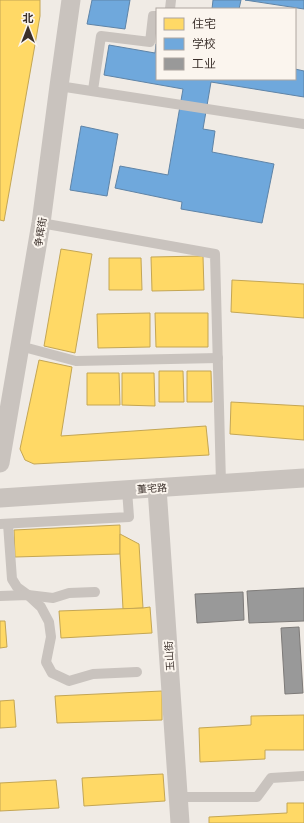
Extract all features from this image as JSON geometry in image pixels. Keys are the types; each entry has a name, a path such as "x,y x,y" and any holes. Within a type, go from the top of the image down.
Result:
{"street":[{"name":"争辉街","path":"0,463 41,223 71,0"},
{"name":"董宅路","path":"0,498 304,478"},
{"name":"玉山街","path":"158,488 180,823"}],"lane":[{"path":"93,90 102,36 150,42 153,16 156,16"},
{"path":"59,86 93,90 304,124"},
{"path":"41,223 215,254 221,483"},
{"path":"20,346 76,361 218,358"},
{"path":"127,490 129,517 4,524 12,579 17,587 28,595 41,608 49,622 51,637 46,662 52,673 69,681 93,674 137,672"},
{"path":"0,596 28,595 53,598 69,593 95,592"},
{"path":"178,797 257,796 271,778 304,776"}],"building: 住宅":[{"path":"0,0 40,0 40,16 4,221 0,220"},
{"path":"61,249 92,254 75,353 44,346"},
{"path":"203,256 204,290 152,291 151,257"},
{"path":"109,258 141,258 142,290 109,290"},
{"path":"232,280 304,284 304,318 231,312"},
{"path":"150,313 150,347 98,348 97,314"},
{"path":"155,313 208,313 208,347 156,347"},
{"path":"39,360 72,367 61,436 206,426 209,455 34,464 25,460 20,449"},
{"path":"159,371 183,371 184,402 159,402"},
{"path":"187,371 211,371 212,402 187,402"},
{"path":"87,373 119,373 120,405 87,405"},
{"path":"122,373 154,373 155,406 122,405"},
{"path":"231,402 304,406 304,440 230,434"},
{"path":"120,525 120,554 15,557 14,530"},
{"path":"120,534 139,544 143,608 123,609"},
{"path":"150,607 152,633 61,638 59,611"},
{"path":"0,621 5,621 7,647 0,648"},
{"path":"162,691 162,720 57,723 55,696"},
{"path":"14,700 16,727 0,728 0,701"},
{"path":"304,715 304,750 265,750 265,759 200,762 199,728 251,725 251,716"},
{"path":"163,774 165,801 84,806 82,778"},
{"path":"56,780 59,808 0,811 0,783"},
{"path":"287,803 304,803 304,823 209,823 209,817 287,813"}],"building: 学校":[{"path":"92,0 130,0 125,29 87,24"},
{"path":"213,0 241,0 239,8 212,8"},
{"path":"245,0 304,0 304,9"},
{"path":"156,44 156,80 296,80 296,69 304,71 304,97 211,82 203,129 215,131 212,152 274,164 262,223 181,209 182,202 115,188 120,166 168,175 183,89 104,75 109,45 155,53"},
{"path":"81,126 118,134 107,196 70,190"}],"building: 工业":[{"path":"304,588 304,621 249,623 247,591"},
{"path":"243,592 244,620 197,623 195,594"},
{"path":"299,627 303,693 285,694 281,628"}]}
